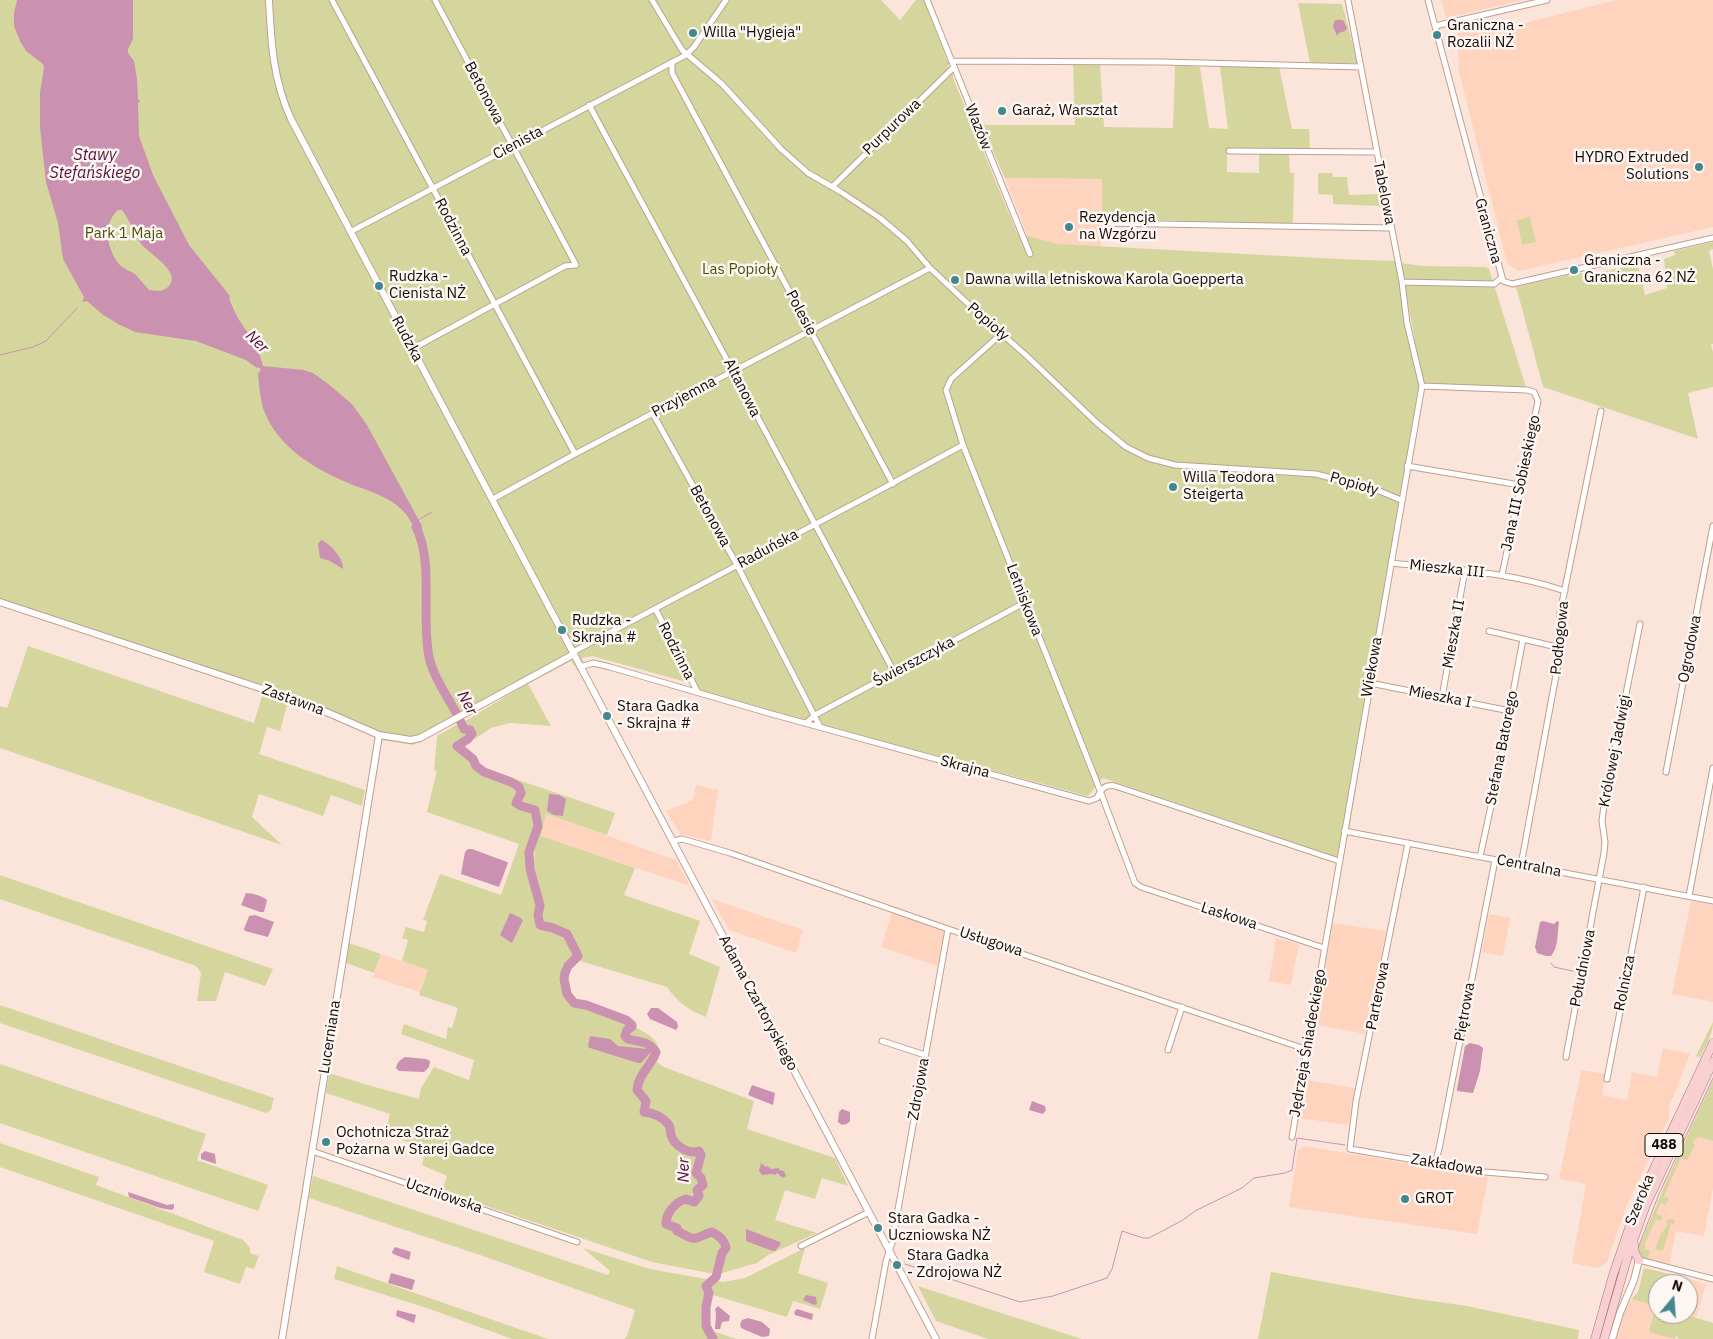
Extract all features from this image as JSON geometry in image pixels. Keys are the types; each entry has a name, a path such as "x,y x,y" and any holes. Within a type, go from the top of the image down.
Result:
{"main road":[{"name":"Szeroka","path":"1625,1251 1645,1186 1713,1043"},
{"name":"Szeroka","path":"1625,1251 1634,1237 1657,1180 1713,1062"},
{"path":"1634,1237 1634,1251 1639,1260"},
{"name":"488","path":"1595,1339 1625,1251"},
{"name":"488","path":"1604,1339 1625,1251"}],"street":[{"name":"Rudzka","path":"269,0 272,51 281,95 294,126 580,667"},
{"name":"Rodzinna","path":"332,0 575,454"},
{"name":"Betonowa","path":"435,0 576,265 565,266 494,304"},
{"name":"Popioły","path":"652,0 686,55 722,84 781,150 808,173 880,218 907,241 930,268 1097,423 1135,453 1175,464 1316,474 1377,490 1401,500"},
{"path":"686,55 694,47 726,0"},
{"name":"Wazów","path":"927,0 1030,254"},
{"name":"Tabelowa","path":"1348,0 1402,282 1407,323 1422,386"},
{"name":"Graniczna","path":"1428,0 1501,278 1504,282 1512,284 1713,238"},
{"path":"1435,26 1547,0"},
{"name":"Cienista","path":"350,232 686,55"},
{"path":"951,61 1162,62 1361,67"},
{"name":"Polesie","path":"672,62 672,73 893,484"},
{"name":"Purpurowa","path":"832,187 953,68"},
{"name":"Altanowa","path":"589,105 734,371 894,672"},
{"path":"1228,151 1376,152"},
{"path":"1102,223 1391,228"},
{"name":"Przyjemna","path":"492,500 575,454 930,268"},
{"path":"1402,282 1494,284 1501,278"},
{"path":"412,349 494,304"},
{"name":"Letniskowa","path":"1001,334 951,379 946,390 962,445 1135,883"},
{"name":"Jana III Sobieskiego","path":"1422,386 1527,390 1534,392 1538,401 1502,575"},
{"name":"Wiekowa","path":"1324,948 1422,386"},
{"name":"Podłogowa","path":"1522,865 1561,648 1562,630 1560,623 1565,591 1601,411"},
{"name":"Betonowa","path":"653,414 737,565 820,726"},
{"name":"Raduńska","path":"573,653 893,484 962,445"},
{"path":"1407,466 1520,485"},
{"name":"Ogrodowa","path":"1666,772 1713,526"},
{"name":"Mieszka III","path":"1391,563 1502,575 1540,583 1565,591"},
{"name":"Mieszka II","path":"1442,697 1465,570"},
{"name":"Zastawna","path":"0,602 308,704 379,735 404,740 415,740 452,721 573,653"},
{"name":"Świerszczyka","path":"806,723 815,715 1024,603"},
{"name":"Rodzinna","path":"656,610 696,691"},
{"name":"Królowej Jadwigi","path":"1600,879 1605,842 1602,821 1605,798 1640,624"},
{"path":"1489,631 1561,648"},
{"name":"Stefana Batorego","path":"1480,857 1523,639"},
{"name":"Skrajna","path":"580,667 593,663 610,666 806,723 1089,801 1097,798 1108,784 1339,861"},
{"name":"Adama Czartoryskiego","path":"580,667 936,1339"},
{"name":"Mieszka I","path":"1370,683 1510,711"},
{"name":"Lucerniana","path":"282,1339 379,735"},
{"path":"1689,896 1713,768"},
{"name":"Centralna","path":"1344,831 1713,901"},
{"name":"Usługowa","path":"673,841 682,839 730,853 1308,1050"},
{"name":"Parterowa","path":"1350,1149 1356,1101 1408,843"},
{"name":"Piętrowa","path":"1435,1163 1440,1149 1495,860"},
{"name":"Południowa","path":"1566,1057 1600,879"},
{"name":"Laskowa","path":"1135,883 1141,887 1324,948"},
{"name":"Rolnicza","path":"1607,1079 1644,887"},
{"name":"Zdrojowa","path":"872,1339 926,1056 948,928"},
{"name":"Jędrzeja Śniadeckiego","path":"1292,1137 1324,948"},
{"path":"1168,1050 1182,1007"},
{"path":"882,1041 926,1056"},
{"name":"Zakładowa","path":"1350,1149 1485,1172 1545,1177"},
{"name":"Uczniowska","path":"312,1151 577,1242"},
{"path":"801,1246 870,1212"},
{"path":"1612,1339 1620,1313 1634,1280 1639,1260 1713,1280"}],"shaded area":[{"path":"1441,0 1524,0 1446,18"},
{"path":"1616,0 1713,0 1713,227 1519,271 1507,263 1459,72 1457,26 1483,19 1488,32"},
{"path":"1005,178 1102,179 1101,253 1034,253"},
{"path":"696,785 718,790 711,841 680,834 666,811 693,800"},
{"path":"546,814 676,860 690,886 541,836"},
{"path":"712,899 803,930 796,953 729,930"},
{"path":"1691,901 1713,905 1713,1002 1672,994"},
{"path":"892,912 944,931 937,966 881,947"},
{"path":"1489,914 1510,918 1503,956 1482,952"},
{"path":"1332,923 1386,931 1365,1034 1317,1025"},
{"path":"1276,938 1299,944 1291,985 1269,981"},
{"path":"381,954 428,970 420,992 373,977"},
{"path":"1663,1048 1690,1054 1669,1107 1669,1118 1628,1202 1607,1262 1598,1268 1572,1263 1586,1184 1559,1179 1581,1070 1605,1074 1602,1095 1627,1100 1632,1072 1657,1077"},
{"path":"1306,1080 1355,1088 1349,1125 1299,1118"},
{"path":"1692,1135 1713,1141 1713,1188 1704,1236 1676,1231 1669,1266 1643,1260 1643,1247 1652,1220"},
{"path":"1304,1146 1488,1177 1477,1234 1289,1207 1298,1150"},
{"path":"1698,1282 1706,1284 1698,1311"},
{"path":"1632,1299 1648,1304 1648,1324 1675,1324 1671,1338 1674,1339 1616,1339 1626,1305"}],"green space":[{"name":"Las Popioły","path":"0,0 881,0 900,20 916,0 924,0 949,65 948,67 953,68 953,78 1017,233 1058,244 1395,261 1422,381 1401,263 1423,266 1486,267 1489,269 1526,387 1423,384 1348,836 1343,856 1334,856 1103,778 1088,796 766,710 700,690 694,682 690,683 592,656 582,658 584,663 579,659 573,660 576,663 574,664 578,672 571,661 528,684 551,726 510,723 491,728 475,739 473,728 467,726 465,721 520,688 413,745 383,740 336,718 288,702 280,731 267,727 259,754 365,790 362,806 331,795 323,816 259,794 252,817 282,845 0,748 0,706 7,708 28,646 254,723 263,693 0,605"},
{"path":"1298,3 1342,4 1357,63 1310,63"},
{"path":"1073,64 1100,65 1104,127 1173,128 1175,65 1200,67 1209,128 1228,129 1220,67 1279,67 1292,129 1309,129 1310,149 1227,148 1227,172 1259,173 1259,153 1289,154 1290,173 1294,173 1293,225 1102,218 1102,179 1005,178 981,125 1075,125"},
{"path":"1318,173 1332,173 1333,177 1347,177 1349,195 1380,194 1381,206 1333,204 1333,195 1318,194"},
{"path":"1530,217 1536,242 1522,245 1517,220"},
{"path":"1713,242 1713,249 1709,251 1713,269 1713,344 1711,344 1713,352 1713,387 1688,393 1698,439 1543,387 1515,287 1568,275 1569,277 1583,273 1584,276 1638,264 1645,295 1667,288 1664,259 1675,255 1674,251"},
{"path":"458,724 461,731 467,732 467,735 455,743 454,748 470,761 473,768 516,790 517,794 513,803 519,808 531,812 535,822 527,852 527,870 537,905 535,915 537,926 551,930 564,937 574,955 563,973 562,979 563,992 570,1005 629,1024 650,1036 656,1042 660,1053 657,1062 664,1067 754,1101 747,1129 835,1158 848,1186 822,1178 815,1199 785,1190 775,1220 817,1233 768,1255 757,1263 722,1273 709,1273 652,1262 442,1191 447,1176 422,1165 426,1147 384,1135 390,1114 326,1093 329,1073 419,1099 421,1088 434,1067 469,1080 474,1060 401,1034 404,1024 446,1039 448,1027 452,1028 458,1008 419,995 428,970 402,961 408,940 402,938 406,927 424,932 427,921 423,920 440,874 501,895 519,844 427,812 437,770 434,771 437,736"},
{"path":"504,775 615,813 607,835 546,814 541,836 635,868 624,895 700,921 689,954 720,967 706,1017 684,1005 667,987 580,961 581,954 569,931 544,921 542,914 544,904 534,867 535,842 542,825 538,808 521,802 525,792 523,785"},
{"path":"0,875 273,969 265,986 225,972 216,1001 197,1001 201,973 196,966 0,899"},
{"path":"349,943 381,954 374,973 346,963"},
{"path":"0,1005 274,1098 271,1110 266,1113 0,1023"},
{"path":"1713,1022 1707,1044 1700,1057 1696,1056"},
{"path":"0,1064 206,1134 197,1160 268,1185 258,1211 0,1123"},
{"path":"1713,1080 1713,1141 1698,1137 1692,1143 1695,1145 1687,1160 1681,1158 1664,1196 1669,1199 1666,1205 1661,1203 1656,1214 1662,1216 1662,1218 1660,1221 1656,1219 1645,1243 1645,1250 1649,1250 1650,1254 1647,1256 1650,1261 1639,1257 1639,1247 1666,1182"},
{"path":"0,1143 99,1177 96,1185 243,1240 250,1248 250,1253 259,1256 254,1269 246,1267 240,1284 204,1272 214,1241 0,1167"},
{"path":"313,1176 608,1275 610,1271 583,1248 650,1269 723,1282 745,1278 805,1248 798,1273 828,1283 820,1309 793,1301 787,1317 713,1295 709,1313 713,1331 736,1339 624,1339 627,1336 635,1310 480,1255 309,1198"},
{"path":"1673,1219 1675,1222 1674,1224 1671,1223 1663,1251 1655,1249 1661,1234 1668,1224 1666,1221"},
{"path":"337,1266 548,1339 512,1339 427,1308 334,1279"},
{"path":"1644,1268 1669,1274 1648,1274 1648,1304 1632,1299 1638,1292"},
{"path":"1271,1272 1411,1298 1467,1306 1579,1330 1578,1339 1258,1339"},
{"path":"918,1286 1082,1339 988,1339 936,1321"},
{"path":"1698,1318 1713,1323 1713,1339 1677,1339 1679,1338 1676,1336 1675,1339 1649,1332 1651,1324 1698,1324"}],"water":[{"name":"Stawy Stefańskiego","path":"17,0 133,0 133,39 128,53 134,61 138,99 140,101 138,103 139,136 153,175 189,245 230,296 229,298 238,318 251,336 250,339 257,346 263,366 304,370 313,373 352,404 367,425 422,526 421,537 404,512 391,501 325,472 299,456 288,446 269,422 263,408 258,374 261,369 246,360 196,341 135,332 102,314 87,301 82,302 84,297 63,259 58,223 46,182 40,128 40,92 44,68 43,64 26,51 20,41 14,26","holes":["118,210 122,210 142,245 164,264 168,270 172,282 166,289 159,291 149,290 136,275 121,266 115,258 109,244 108,229 113,216"]},
{"path":"1335,20 1343,20 1347,28 1337,36 1333,26"},
{"path":"321,540 336,552 343,565 343,569 330,561 320,558 318,544"},
{"path":"549,794 559,795 566,799 563,816 554,815 547,811"},
{"path":"468,849 508,863 499,887 461,874 465,852"},
{"path":"246,893 263,897 267,900 264,912 241,905"},
{"path":"510,913 523,920 512,943 500,935"},
{"path":"255,915 274,922 268,937 245,931 249,916"},
{"path":"1557,921 1559,922 1557,944 1551,956 1537,953 1535,947 1540,922 1554,924"},
{"path":"651,1008 658,1008 677,1022 678,1027 676,1030 650,1019 647,1014"},
{"path":"590,1036 610,1039 618,1046 647,1049 650,1050 650,1053 641,1063 638,1063 588,1047"},
{"path":"1470,1043 1483,1048 1480,1071 1473,1093 1457,1091 1465,1046"},
{"path":"405,1057 426,1059 430,1061 429,1067 424,1072 399,1071 396,1068 397,1064"},
{"path":"752,1085 775,1093 773,1105 748,1095"},
{"path":"1032,1101 1045,1106 1046,1110 1043,1114 1029,1110"},
{"path":"842,1109 850,1112 850,1121 842,1125 838,1122 839,1112"},
{"path":"205,1151 215,1154 216,1164 201,1159 201,1154"},
{"path":"761,1163 771,1169 779,1168 779,1170 784,1171 786,1176 783,1178 777,1173 775,1175 762,1175 759,1171"},
{"path":"128,1192 167,1205 174,1204 174,1208 172,1210 160,1208 129,1197"},
{"path":"746,1229 781,1244 775,1251 746,1241"},
{"path":"395,1247 411,1252 409,1260 393,1254 392,1252"},
{"path":"391,1273 415,1280 412,1290 388,1283"},
{"path":"806,1295 816,1297 817,1304 814,1305 803,1300"},
{"path":"718,1306 730,1316 729,1321 722,1322 720,1329 715,1329 715,1309"},
{"path":"797,1309 813,1314 812,1320 795,1315 794,1312"},
{"path":"397,1310 416,1315 414,1323 396,1316"},
{"path":"748,1318 762,1322 770,1329 769,1336 762,1337 741,1328 742,1320"}],"waterway":[{"path":"0,355 33,347 46,341 77,308"},
{"path":"418,520 432,512"},
{"name":"Ner","path":"416,527 421,541 426,573 426,625 429,657 440,685 464,729 470,730 472,734 457,746 473,759 476,766 484,772 519,787 521,793 516,803 535,810 538,826 529,852 530,869 540,905 538,915 540,925 567,934 578,956 568,966 565,973 564,979 567,994 574,1003 586,1005 626,1020 632,1027 627,1030 625,1036 628,1039 647,1044 653,1048 656,1052 642,1075 637,1090 646,1101 644,1112 657,1115 666,1121 670,1126 671,1135 678,1146 690,1152 699,1151 701,1155 696,1173 701,1178 703,1185 697,1190 699,1196 694,1202 686,1199 675,1205 669,1212 666,1224 677,1228 677,1231 692,1238 712,1232 724,1242 726,1248 722,1253 716,1277 706,1286 709,1293 706,1307 706,1326 713,1339"},
{"path":"1551,963 1554,967 1577,972"},
{"path":"1638,1248 1659,1194 1713,1078"},
{"path":"905,1264 1020,1302 1053,1296 1107,1278 1112,1269 1122,1231 1143,1238 1149,1238 1183,1220 1195,1211 1242,1188 1254,1178 1292,1170 1297,1138 1345,1145"}],"place":[{"name":"Willa \"Hygieja\"","path":"693,33"},
{"name":"Graniczna - Rozalii NŻ","path":"1437,35"},
{"name":"Garaż, Warsztat","path":"1002,111"},
{"name":"HYDRO Extruded Solutions","path":"1699,167"},
{"name":"Rezydencja na Wzgórzu","path":"1069,227"},
{"name":"Graniczna - Graniczna 62 NŻ","path":"1574,270"},
{"name":"Dawna willa letniskowa Karola Goepperta","path":"955,280"},
{"name":"Rudzka - Cienista NŻ","path":"379,286"},
{"name":"Willa Teodora Steigerta","path":"1173,487"},
{"name":"Rudzka - Skrajna #","path":"562,630"},
{"name":"Stara Gadka - Skrajna #","path":"607,716"},
{"name":"Ochotnicza Straż Pożarna w Starej Gadce","path":"326,1142"},
{"name":"GROT","path":"1405,1199"},
{"name":"Stara Gadka - Uczniowska NŻ","path":"878,1228"},
{"name":"Stara Gadka - Zdrojowa NŻ","path":"897,1265"}],"park label":[{"name":"Park 1 Maja","path":"124,234"}]}
